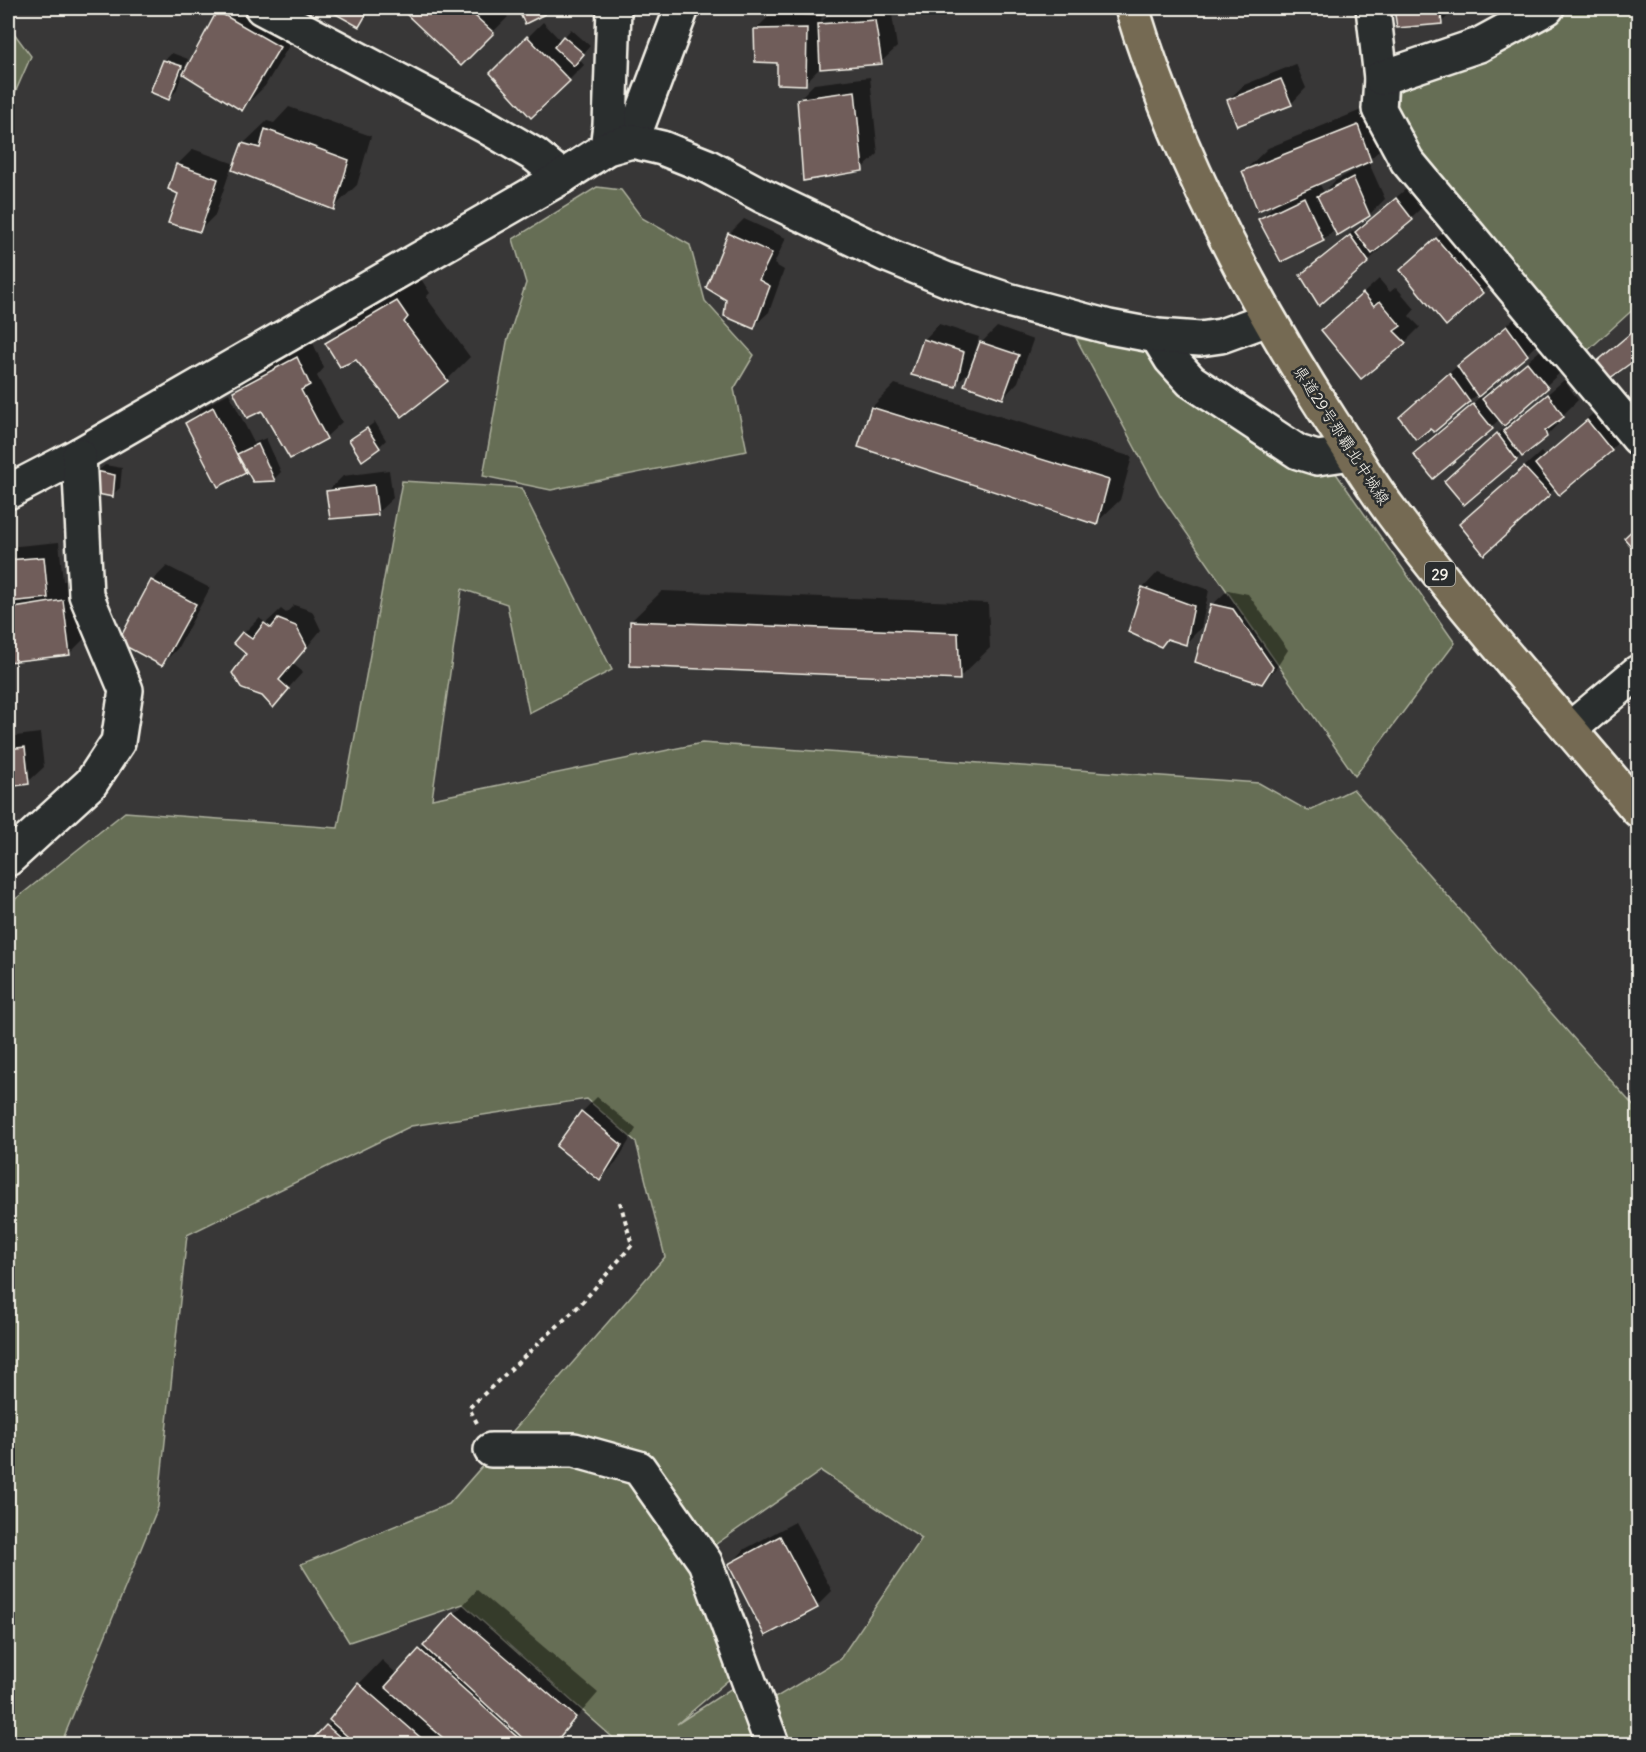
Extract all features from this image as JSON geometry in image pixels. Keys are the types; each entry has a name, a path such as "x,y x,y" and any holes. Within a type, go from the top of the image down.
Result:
{"main road":[{"name":"県道29号那覇北中城線","path":"1132,8 1141,38 1186,153 1228,244 1268,319 1352,453 1388,507 1426,557 1638,810"}],"street":[{"path":"262,8 487,127 548,164 562,177"},
{"path":"614,8 610,125 620,145"},
{"path":"620,145 682,8"},
{"path":"1373,8 1381,78 1379,110 1407,161 1638,438"},
{"path":"1381,78 1479,45 1547,8"},
{"path":"8,492 79,455 620,145 662,148 707,166 761,195 887,255 948,280 1008,300 1109,327 1157,336 1200,339 1221,336 1268,319"},
{"path":"1157,336 1171,359 1191,381 1298,452 1317,458 1352,453"},
{"path":"8,859 91,783 118,741 126,690 86,595 79,455"},
{"path":"1570,729 1638,672"},
{"path":"491,1450 574,1450 639,1468 705,1562 772,1744"}],"path":[{"path":"491,1450 469,1408 580,1305 632,1245 620,1202"}],"green space":[{"path":"1558,8 1638,8 1638,305 1585,353 1418,152 1397,110 1399,90"},
{"path":"8,25 31,56 8,109"},
{"path":"597,187 621,190 642,218 690,245 705,301 754,355 734,389 747,451 551,490 483,476 507,342 526,283 513,239"},
{"path":"1076,338 1155,354 1291,465 1335,472 1455,643 1355,776 1161,496"},
{"path":"402,481 521,488 612,670 529,713 507,604 462,589 432,799 702,743 1259,783 1308,811 1353,789 1638,1111 1638,1744 782,1744 768,1702 840,1659 922,1538 821,1471 689,1563 734,1675 677,1724 738,1684 763,1744 620,1744 463,1604 349,1642 301,1564 449,1504 665,1257 636,1142 587,1099 411,1126 187,1235 158,1507 61,1744 8,1744 8,905 125,812 338,828"}],"building":[{"path":"325,8 370,8 359,27"},
{"path":"412,8 466,8 494,33 461,66 406,14"},
{"path":"517,8 543,8 545,14 525,24"},
{"path":"794,8 822,8 822,15 795,14"},
{"path":"1293,8 1334,8 1294,13"},
{"path":"1394,8 1440,8 1442,24 1397,28"},
{"path":"217,11 280,47 242,111 183,74"},
{"path":"875,20 882,64 820,69 818,24"},
{"path":"807,28 806,85 777,84 777,63 755,62 754,29"},
{"path":"527,36 570,81 531,118 490,73"},
{"path":"563,36 584,54 574,66 554,47"},
{"path":"163,60 182,66 169,100 150,92"},
{"path":"1281,79 1292,105 1237,126 1227,100"},
{"path":"855,91 863,171 803,181 797,99"},
{"path":"1358,125 1371,161 1258,211 1242,171"},
{"path":"265,129 349,160 334,210 232,170 242,143 260,148"},
{"path":"176,164 218,179 200,232 168,223 178,194 168,189"},
{"path":"1353,177 1370,216 1337,236 1317,196"},
{"path":"1304,197 1324,241 1281,262 1258,219"},
{"path":"1396,198 1413,220 1372,254 1355,232"},
{"path":"728,233 772,253 759,280 770,286 754,329 724,316 726,300 706,288"},
{"path":"1350,235 1369,262 1319,306 1300,275"},
{"path":"1436,238 1483,293 1446,326 1400,270"},
{"path":"1363,293 1374,306 1380,301 1401,326 1394,331 1406,343 1361,379 1321,330"},
{"path":"397,301 408,317 404,322 448,381 402,417 356,360 340,367 325,343"},
{"path":"1507,326 1528,355 1478,397 1457,366"},
{"path":"1638,327 1638,369 1636,370 1631,363 1606,381 1594,364"},
{"path":"923,339 964,352 956,387 911,375"},
{"path":"980,342 1019,355 1003,399 964,385"},
{"path":"297,357 310,385 301,390 327,439 290,459 262,411 247,418 233,391"},
{"path":"1527,362 1548,388 1504,426 1482,399"},
{"path":"1449,373 1470,402 1434,432 1430,429 1416,440 1399,417"},
{"path":"1548,394 1564,417 1545,431 1547,437 1522,457 1503,431"},
{"path":"1473,404 1493,429 1433,479 1413,454"},
{"path":"213,407 246,473 218,487 185,423"},
{"path":"871,407 1109,480 1097,525 858,447"},
{"path":"1587,420 1612,451 1559,495 1535,464"},
{"path":"367,428 380,448 362,461 349,440"},
{"path":"1497,433 1517,460 1464,505 1444,481"},
{"path":"258,444 275,481 253,482 237,454"},
{"path":"1524,467 1550,495 1484,555 1459,524"},
{"path":"96,471 115,475 113,497 92,493"},
{"path":"374,485 378,515 330,519 326,491"},
{"path":"1638,525 1638,554 1624,538"},
{"path":"44,557 48,598 8,602 8,560"},
{"path":"151,580 196,604 162,666 118,642"},
{"path":"1142,587 1194,606 1186,645 1167,639 1161,647 1128,632"},
{"path":"63,600 70,655 8,662 8,609"},
{"path":"1211,604 1233,609 1273,667 1262,684 1195,662"},
{"path":"278,619 296,626 307,647 279,680 289,689 273,708 262,696 242,689 232,673 246,654 233,643 242,632 252,639 264,623 271,628"},
{"path":"630,621 958,633 960,680 630,666"},
{"path":"25,747 29,784 8,787 8,749"},
{"path":"581,1111 622,1145 600,1181 556,1146"},
{"path":"780,1536 818,1608 765,1636 728,1564"},
{"path":"453,1612 576,1717 554,1744 529,1744 423,1646"},
{"path":"419,1649 525,1744 450,1744 385,1687"},
{"path":"358,1683 428,1744 356,1744 329,1720"},
{"path":"326,1725 348,1744 308,1744"}]}
